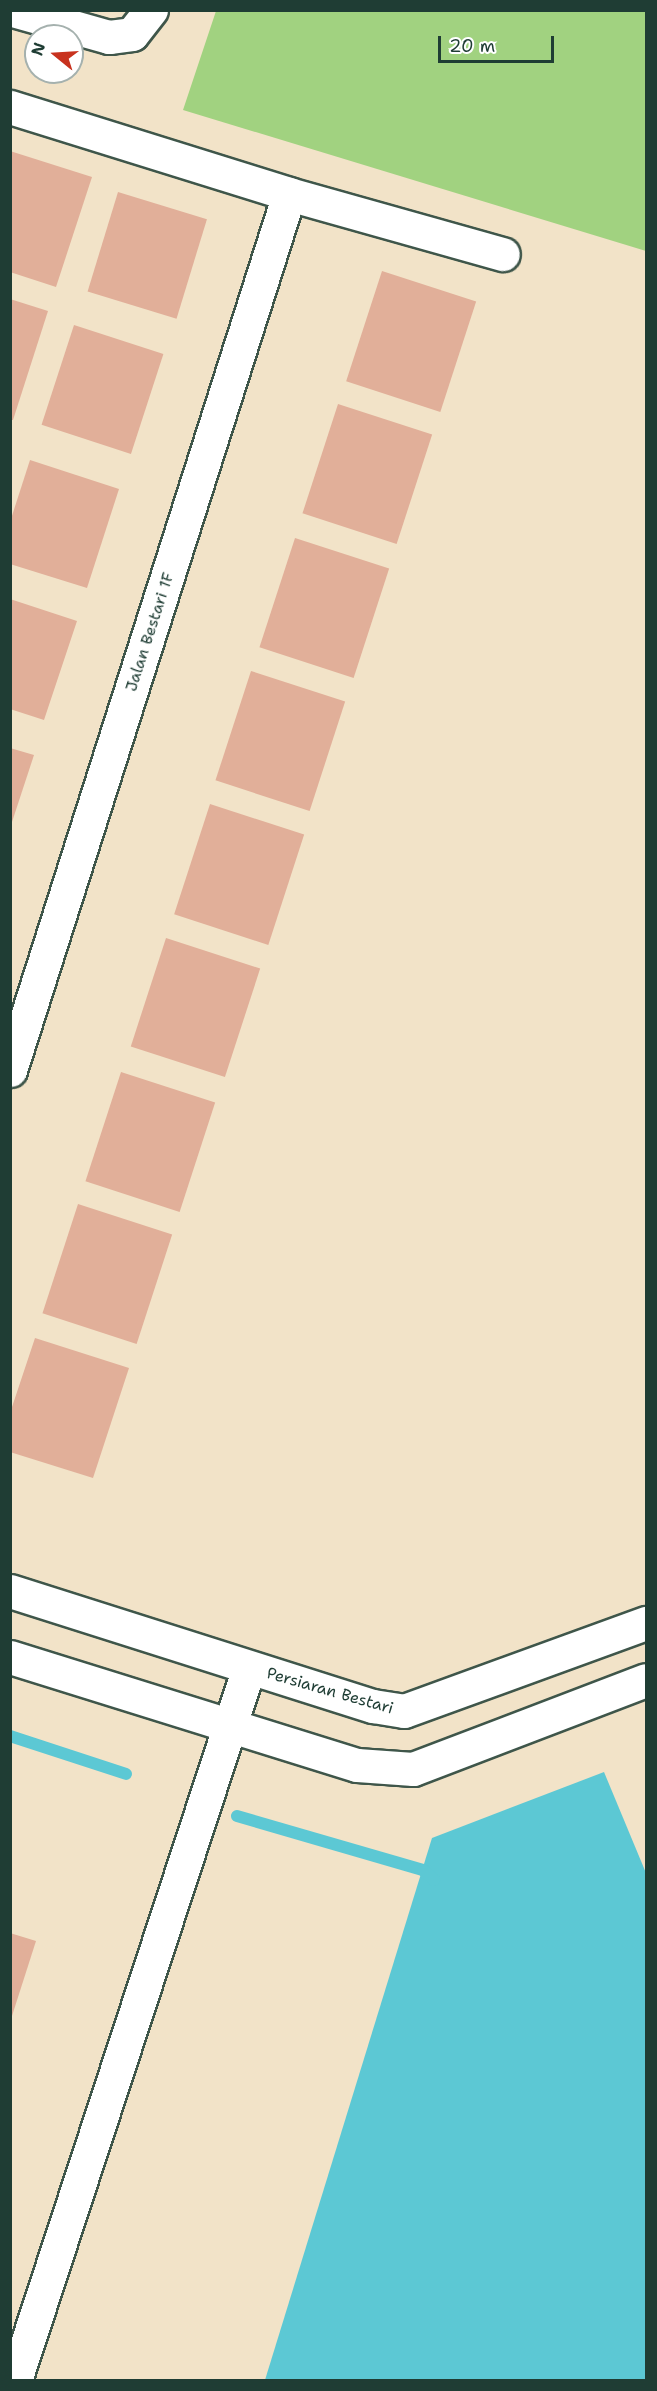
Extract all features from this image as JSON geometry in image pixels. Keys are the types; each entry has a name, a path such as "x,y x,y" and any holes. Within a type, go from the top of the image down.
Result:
{"street":[{"path":"13,10 109,37 132,34 151,10"},
{"path":"10,107 289,194 504,254"},
{"name":"Jalan Bestari 1F","path":"10,1070 289,194"},
{"name":"Persiaran Bestari","path":"10,1591 373,1706 404,1711 646,1623"},
{"path":"10,1657 357,1765 412,1769 646,1680"},
{"path":"15,2380 249,1667"}],"green space":[{"path":"216,11 646,11 646,251 183,110"}],"water":[{"path":"604,1772 646,1873 646,2380 265,2380 432,1838"}],"building":[{"path":"10,151 92,177 56,287 10,272"},
{"path":"118,192 207,219 177,319 88,291"},
{"path":"382,271 476,302 440,412 346,381"},
{"path":"10,299 48,311 13,420 10,420"},
{"path":"74,325 163,354 131,454 42,425"},
{"path":"338,404 432,435 397,544 302,513"},
{"path":"30,460 119,489 87,588 10,564 10,522"},
{"path":"295,538 389,569 354,678 259,647"},
{"path":"10,599 77,621 44,720 10,709"},
{"path":"251,671 345,702 310,811 215,780"},
{"path":"10,748 34,755 11,825 10,825"},
{"path":"210,804 304,835 268,945 174,914"},
{"path":"166,938 260,969 225,1077 131,1046"},
{"path":"121,1072 215,1103 180,1212 85,1181"},
{"path":"78,1204 172,1235 137,1344 42,1313"},
{"path":"35,1338 129,1368 93,1478 10,1452 10,1413"},
{"path":"10,1933 36,1941 11,2019 10,2019"}],"waterway":[{"path":"10,1736 126,1774"},
{"path":"237,1816 423,1870 434,1880"}]}
